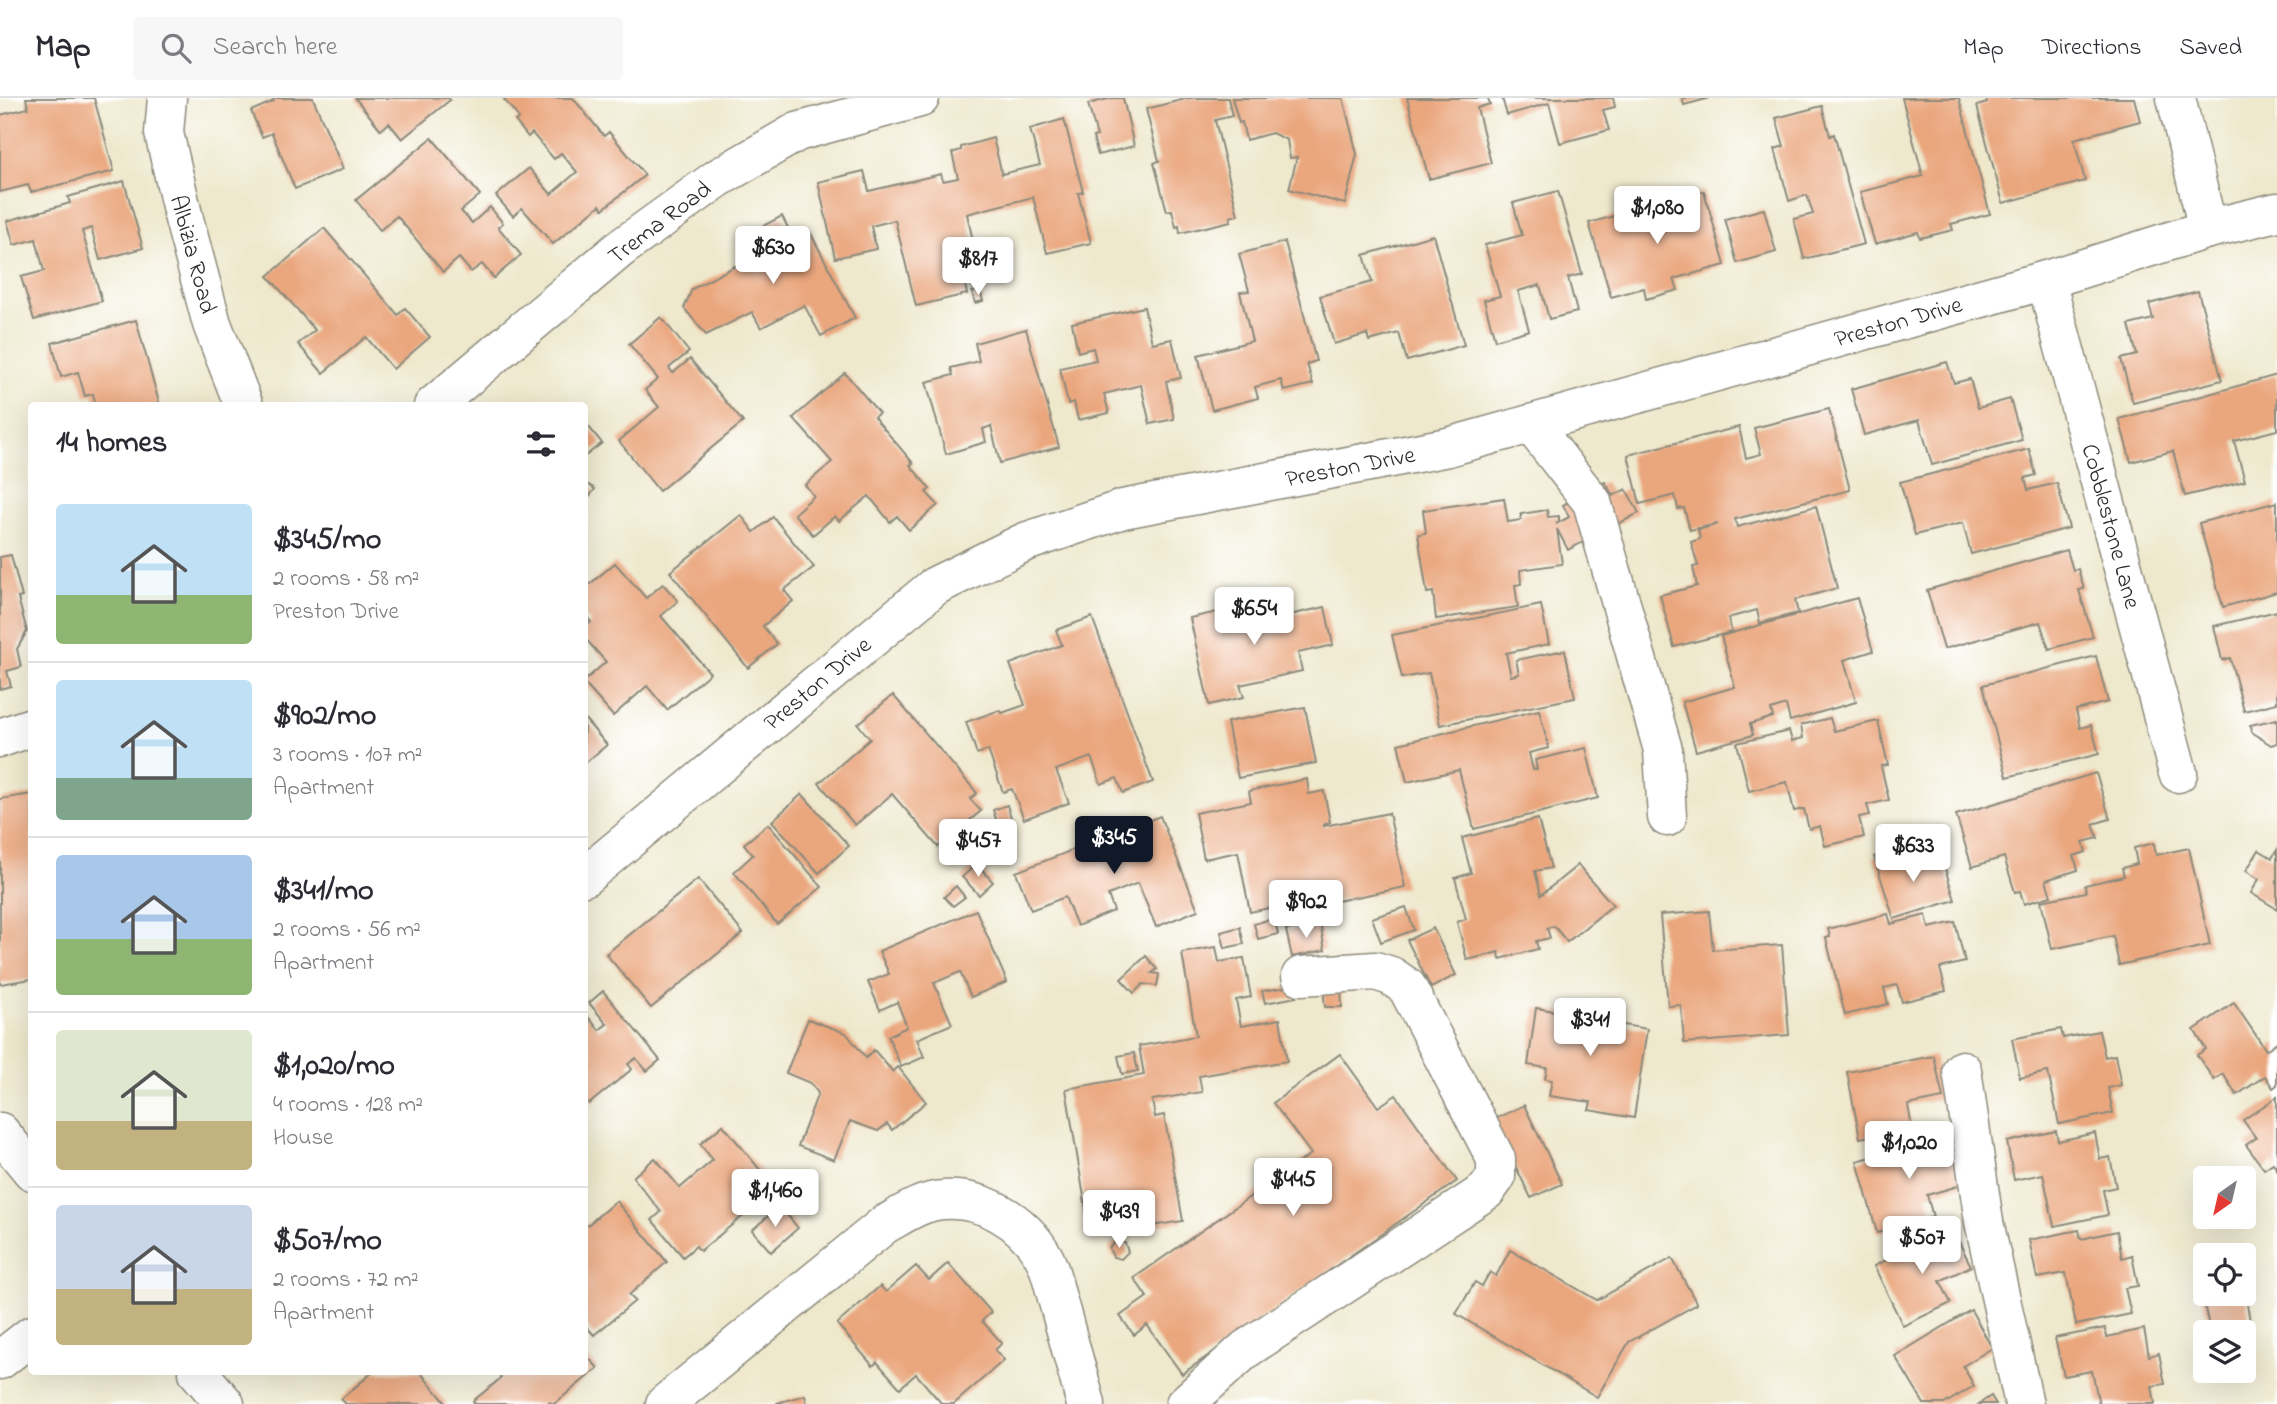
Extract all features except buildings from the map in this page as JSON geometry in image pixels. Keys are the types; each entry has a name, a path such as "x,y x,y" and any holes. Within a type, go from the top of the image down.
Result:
{"street":[{"name":"Albizia Road","path":"167,98 164,133 184,219 212,324 242,402"},
{"name":"Trema Road","path":"438,402 621,248 718,178 797,132 920,98"},
{"path":"2176,98 2208,229"},
{"name":"Preston Drive","path":"588,874 935,586 1025,542 1123,509 1448,447 2046,280 2208,229 2277,212"},
{"name":"Cobblestone Lane","path":"2046,280 2178,772"},
{"path":"1531,424 1592,502 1663,750 1667,817"},
{"path":"0,738 28,728"},
{"path":"1185,1404 1246,1349 1486,1191 1496,1177 1496,1159 1407,988 1391,976 1375,971 1301,976"},
{"path":"1962,1070 1984,1222 2024,1404"},
{"path":"0,1132 28,1166"},
{"path":"665,1404 884,1225 909,1210 941,1200 967,1201 1000,1212 1024,1230 1043,1255 1086,1404"},
{"path":"0,1360 28,1338"},
{"path":"201,1375 225,1404"}]}
